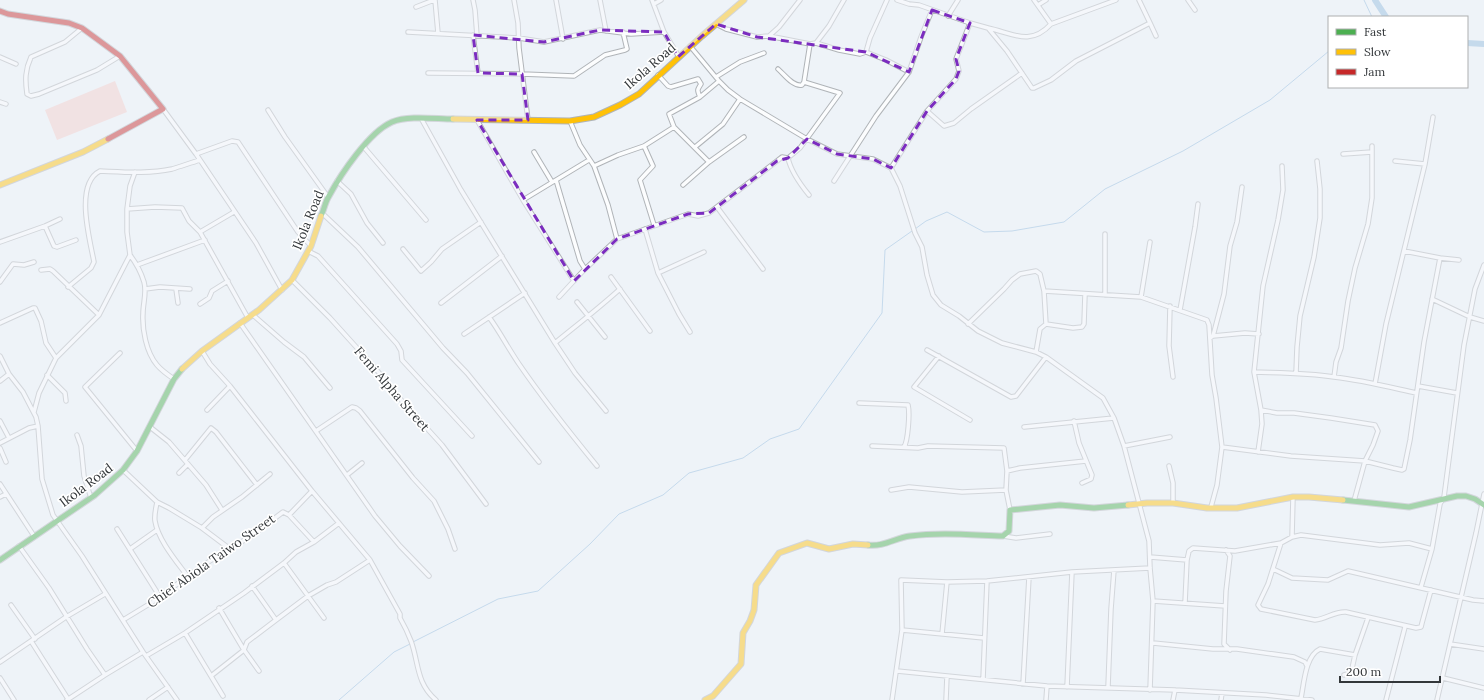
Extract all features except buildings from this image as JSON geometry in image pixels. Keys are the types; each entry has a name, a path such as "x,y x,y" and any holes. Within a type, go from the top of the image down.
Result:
{"street":[{"path":"416,7 434,0 438,33"},
{"path":"473,0 475,10 478,73"},
{"path":"514,0 518,23 519,48 528,120"},
{"path":"556,0 563,39"},
{"path":"600,0 606,31"},
{"path":"661,0 653,2 664,32 679,57"},
{"name":"Ikola Road","path":"1,558 91,498 123,470 137,451 174,379 184,366 250,316 292,280 309,249 328,197 337,181 363,146 374,134 392,122 406,120 570,121 594,117 639,94 690,46 744,0"},
{"path":"769,36 779,27 800,0"},
{"path":"816,43 829,26 844,0"},
{"path":"866,52 870,38 887,0"},
{"path":"898,0 909,4 919,5 970,23 1002,30 1019,37 1030,37 1042,31 1051,24 1116,0"},
{"path":"918,0 919,5"},
{"path":"948,16 958,0"},
{"path":"1034,0 1051,24"},
{"path":"1038,5 1046,0"},
{"path":"1140,0 1156,36"},
{"path":"1188,0 1195,10"},
{"path":"834,181 876,116 909,72 932,10"},
{"path":"0,11 8,14 69,23 82,28 120,56 163,109 196,154 256,244 282,290"},
{"path":"891,168 927,111 945,92 958,75 959,71 956,59 970,23"},
{"path":"988,28 1007,51 1032,88 1037,88 1051,80 1076,61 1150,23"},
{"path":"716,24 726,29 757,36 769,36 810,44 816,43 839,50 860,54 866,52 909,72"},
{"path":"82,28 65,42 31,57 26,67 25,74 27,94 29,96 39,94 97,70 120,56"},
{"path":"408,32 519,38 544,42 592,32 606,31 624,32 630,34 664,32"},
{"path":"428,73 574,76 605,55 627,49 624,32"},
{"path":"778,69 795,84 799,86 802,85 804,82 810,44"},
{"path":"690,46 719,81 740,99 807,139 837,154 873,159 891,168 900,186 915,233 922,247 927,275 933,295 942,305 978,331 1002,343 1036,352 1103,398 1114,418 1124,446 1149,541 1150,568 1154,601 1150,690"},
{"path":"716,77 740,62 764,53"},
{"path":"0,57 16,64"},
{"path":"927,111 944,126 954,123 971,109 1022,74"},
{"path":"658,75 668,86 672,87 698,79 701,84 697,88 700,97"},
{"path":"709,162 674,127 669,114 700,97 719,81"},
{"path":"559,297 585,269 617,239 688,214 703,215 717,207 776,161 782,157 788,158 800,148 840,93 804,82"},
{"path":"695,147 723,124 740,99"},
{"path":"0,102 6,104"},
{"path":"0,185 83,152 163,109"},
{"path":"268,110 285,137 328,197"},
{"path":"1375,384 1386,324 1425,164 1433,117"},
{"path":"422,120 481,222 555,342 576,373 606,411"},
{"path":"477,120 523,200 574,280"},
{"path":"570,121 577,139 594,166 608,205 617,239"},
{"path":"594,166 618,155 644,146 674,127"},
{"path":"684,185 709,162 744,137"},
{"path":"196,154 232,141 238,142 309,249 318,256 390,336 401,351 402,360 472,436"},
{"path":"363,146 426,220"},
{"path":"644,146 653,166 640,180 654,225"},
{"path":"1334,377 1336,362 1341,348 1348,301 1355,268 1368,224 1372,198 1372,146"},
{"path":"534,152 554,181 580,261 585,269"},
{"path":"1343,154 1372,152"},
{"path":"788,158 790,166 799,182 809,195"},
{"path":"68,287 92,268 94,262 86,222 86,190 95,173 100,171 135,172 171,169 200,160"},
{"path":"523,200 589,160"},
{"path":"1296,373 1300,316 1314,257 1320,218 1320,189 1317,161"},
{"path":"1395,161 1425,164"},
{"path":"1258,452 1262,432 1261,410 1254,372 1263,286 1271,256 1282,198 1282,166"},
{"path":"135,172 130,186 127,210 127,232 130,254 137,265 144,282 145,289 143,316 145,338 153,359 158,366 174,379"},
{"path":"337,181 352,194 368,223 383,243"},
{"path":"1212,337 1224,294 1230,246 1237,222 1242,187"},
{"path":"1180,310 1198,204"},
{"path":"127,210 180,207 183,209 189,221 200,232 250,316 304,357 330,388"},
{"path":"717,207 764,269"},
{"path":"200,232 234,212"},
{"path":"322,213 358,247 540,462"},
{"path":"0,242 60,219"},
{"path":"403,249 421,270 431,262 442,249 481,222"},
{"path":"45,226 54,246 57,247 76,240"},
{"path":"645,229 658,273 690,332"},
{"path":"1105,234 1105,295"},
{"path":"137,265 205,240"},
{"path":"1141,297 1150,242"},
{"path":"1404,251 1459,260"},
{"path":"658,273 704,252"},
{"path":"34,412 39,393 56,358 99,315 130,254"},
{"path":"441,303 502,256"},
{"path":"1222,447 1291,456 1365,461 1372,464 1402,470 1404,469 1440,258"},
{"path":"0,282 13,264 24,265 34,262"},
{"path":"1421,587 1432,549 1440,504 1444,497 1464,345 1475,289 1484,265"},
{"path":"41,270 50,269 99,315"},
{"path":"968,324 1000,294 1012,280 1020,274 1039,272 1044,291 1046,324"},
{"path":"611,277 650,331"},
{"name":"Femi Alpha Street","path":"292,280 330,318 442,445 486,504"},
{"path":"200,304 208,298 212,291 228,281"},
{"path":"145,289 190,289"},
{"path":"176,289 178,303"},
{"path":"555,342 589,315 598,310 620,289"},
{"path":"1044,291 1141,297 1207,320 1212,337 1212,375 1222,447 1217,485 1211,507"},
{"path":"464,334 525,293"},
{"path":"1036,352 1040,329 1046,324 1073,328 1082,327 1084,324 1085,294"},
{"path":"1432,299 1470,317 1484,321"},
{"path":"577,302 589,315 605,337"},
{"path":"1170,306 1169,346 1173,377"},
{"path":"0,323 36,308 46,343 56,358"},
{"path":"489,317 546,403 597,466"},
{"path":"240,323 379,521 429,576"},
{"path":"1212,337 1245,333 1259,334"},
{"path":"927,350 1014,397 1046,358"},
{"path":"202,351 210,364 230,386 312,491 370,560 400,614 400,618 411,641 419,676 424,687 436,700"},
{"path":"120,353 85,387 137,451"},
{"path":"0,356 9,374 23,392 34,412 38,426 42,479 53,515 82,556 143,652 177,700"},
{"path":"939,356 914,387 970,420"},
{"path":"1254,372 1296,373 1334,377 1416,393"},
{"path":"0,381 9,374"},
{"path":"47,375 64,392 66,401"},
{"path":"207,410 230,386"},
{"path":"1418,386 1457,393"},
{"path":"859,404 908,406 907,437 904,447"},
{"path":"316,431 352,407 360,411 413,478 434,501 448,529 455,549"},
{"path":"1261,410 1372,423 1378,431 1365,461 1354,501"},
{"path":"1024,427 1114,418"},
{"path":"0,421 9,438"},
{"path":"1074,422 1079,443 1092,477 1082,483"},
{"path":"0,443 29,428 38,426"},
{"path":"150,427 170,442 206,485 222,510"},
{"path":"185,460 211,428 216,432 257,485"},
{"path":"77,436 81,446 84,476 91,498"},
{"path":"1124,446 1170,437"},
{"path":"872,446 1004,448 1007,471 1006,490 1010,510 1009,531 1003,536"},
{"path":"0,448 6,462"},
{"path":"1007,471 1020,468 1086,461"},
{"path":"347,475 362,463"},
{"path":"179,473 188,464"},
{"path":"1169,466 1173,483 1173,503"},
{"path":"123,470 157,502 202,528 230,549"},
{"path":"202,528 222,510 242,497 270,474"},
{"path":"0,484 34,536"},
{"path":"891,490 909,487 962,492 1006,490"},
{"path":"290,515 312,491"},
{"path":"0,497 6,494"},
{"path":"1438,700 1484,494"},
{"path":"1010,510 1060,505 1094,508 1139,502 1237,508 1293,497 1309,497 1409,507 1418,506 1444,497 1455,495 1471,497 1483,503"},
{"path":"1292,537 1293,497"},
{"path":"157,502 154,519 157,530 170,552 188,577"},
{"name":"Chief Abiola Taiwo Street","path":"123,620 251,536 283,512 290,515 314,542"},
{"path":"146,656 185,633 284,563 296,552 314,542 339,523"},
{"path":"117,529 160,597"},
{"path":"130,549 157,530"},
{"path":"705,700 713,696 741,664 743,633 754,610 756,585 779,553 807,544 829,549 853,544 878,546 909,536 954,534 1016,538 1050,534"},
{"path":"1185,603 1187,560 1189,551 1194,548 1235,551 1281,543 1292,537 1301,535 1380,545 1409,543 1432,549"},
{"path":"1281,543 1273,569 1258,605 1261,609 1315,620 1321,620 1341,612 1416,628 1421,627 1430,590"},
{"path":"19,546 49,588 105,675"},
{"path":"1226,550 1230,556"},
{"path":"1220,649 1224,644 1225,606 1230,556 1235,551"},
{"path":"1150,557 1187,560"},
{"path":"211,676 244,650 247,642 308,596 327,585 336,582 370,560"},
{"path":"284,563 324,618"},
{"path":"892,700 902,630 901,580 946,582 987,581 1072,572 1150,568"},
{"path":"1273,569 1292,578 1328,580 1348,571 1473,600 1484,600"},
{"path":"1108,687 1114,570"},
{"path":"1067,687 1072,572"},
{"path":"1023,684 1029,577"},
{"path":"983,679 987,581"},
{"path":"942,634 946,582"},
{"path":"252,586 276,620"},
{"path":"0,662 16,650 31,642 66,616 105,594"},
{"path":"1154,601 1225,606"},
{"path":"11,605 35,639"},
{"path":"219,608 244,650 259,671"},
{"path":"1344,675 1351,673 1368,618"},
{"path":"1386,700 1406,627"},
{"path":"902,630 984,638"},
{"path":"185,633 223,696"},
{"path":"31,642 68,700 143,652"},
{"path":"1153,643 1230,650 1237,649 1294,657 1305,662 1307,666"},
{"path":"1224,644 1230,650"},
{"path":"1450,644 1484,649"},
{"path":"1302,698 1307,666 1316,651 1320,649 1355,656"},
{"path":"897,671 1047,686 1175,690 1222,694 1266,695 1312,700"},
{"path":"946,700 947,676"},
{"path":"0,678 14,700"},
{"path":"1443,678 1484,688"},
{"path":"1046,700 1047,686"},
{"path":"149,700 168,687"},
{"path":"1173,700 1175,690"},
{"path":"1221,700 1222,694"},
{"path":"1265,700 1266,695"}],"highlighted area":[{"path":"932,10 970,23 956,59 959,71 956,79 927,111 891,168 873,159 837,154 807,139 788,158 777,161 709,213 688,214 617,239 574,281 477,120 528,120 522,74 478,73 473,35 544,42 600,30 664,32 678,57 716,24 757,37 866,52 909,72"}],"shaded area":[{"path":"115,81 127,112 57,140 45,110"}],"waterway":[{"path":"1364,0 1372,16"},
{"path":"1375,0 1385,16"},
{"path":"1468,43 1484,44"},
{"path":"915,229 926,221 947,212 984,232 1012,231 1064,222 1105,189 1183,151 1270,100 1328,52"},
{"path":"413,642 498,599 538,591 590,544 619,514 663,495 689,473 743,458 770,439 799,429 882,313 885,250 912,231"},
{"path":"339,700 394,652 410,644"}],"traffic: fast":[{"path":"321,216 328,198 356,154 383,127 392,122 406,119 453,119"},
{"path":"0,560 95,495 123,470 137,451 174,379 182,369"},
{"path":"1343,500 1409,507 1457,496 1466,496 1475,499 1484,505"},
{"path":"868,545 884,544 910,536 933,534 1003,536 1009,531 1010,510 1060,505 1094,508 1128,505"}],"traffic: slow":[{"path":"453,119 570,121 594,117 639,94 744,0"},
{"path":"0,185 83,152 108,139"},
{"path":"182,369 202,351 259,310 292,280 311,246 321,216"},
{"path":"1128,505 1173,503 1207,508 1237,508 1293,497 1343,500"},
{"path":"705,700 713,696 741,664 743,633 754,610 756,585 779,553 807,543 829,549 853,544 868,545"}],"traffic: jam":[{"path":"0,11 8,14 69,23 82,28 120,56 163,109 108,139"}]}
